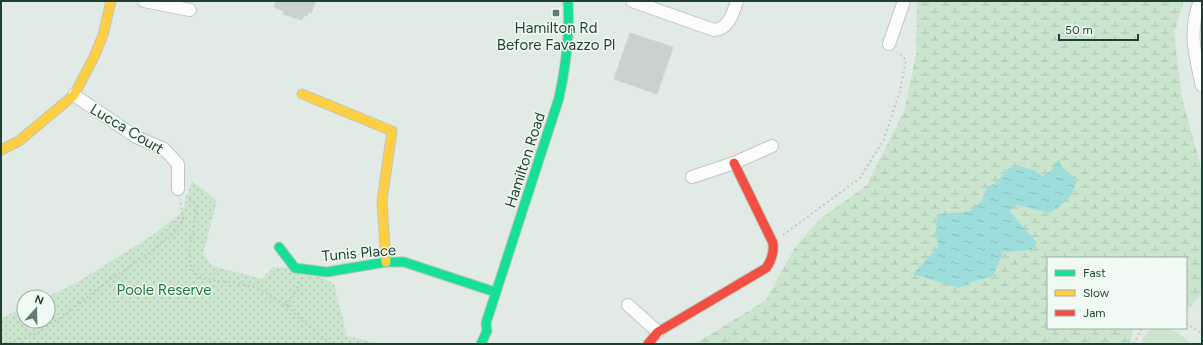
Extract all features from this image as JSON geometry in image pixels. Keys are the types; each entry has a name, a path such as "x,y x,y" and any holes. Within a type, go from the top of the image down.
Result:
{"street":[{"path":"1,150 19,141 74,95 94,57 103,35 111,1"},
{"path":"144,1 190,10"},
{"name":"Hamilton Road","path":"481,344 487,331 486,323 495,292 562,88 570,25 568,1"},
{"path":"632,1 714,30 720,30 725,26 732,16 737,1"},
{"path":"889,44 904,1"},
{"path":"1200,1 1194,21 1193,35 1194,51 1202,86"},
{"path":"302,94 392,131 382,201 386,262"},
{"name":"Lucca Court","path":"74,95 136,137 164,148 178,164 178,189"},
{"path":"692,177 734,163 772,146"},
{"path":"648,344 658,332 766,268 773,256 773,243 734,163"},
{"name":"Tunis Place","path":"279,246 295,268 327,272 386,262 404,262 495,292"},
{"path":"628,305 658,332"},
{"name":"Hamilton Road","path":"473,344 479,328 486,323"}],"path":[{"path":"773,243 860,178 884,139 900,91 906,60 889,44"},
{"path":"178,189 197,205 189,253 192,270 202,279 231,282 258,288 287,306 331,344"},
{"path":"5,344 35,334 69,312 104,284 175,233 183,219 178,189"},
{"path":"287,306 308,269"},
{"path":"1187,324 1202,334"},
{"path":"1134,344 1142,329"},
{"path":"204,344 218,341 229,344"}],"green space":[{"path":"917,1 1184,1 1174,34 1182,98 1202,170 1202,292 1191,307 1187,308 1187,257 1047,257 1047,329 1133,329 1130,344 695,344 766,300 794,249 819,220 867,185 904,111 916,55"},
{"name":"Poole Reserve","path":"192,181 217,201 203,254 213,266 262,279 273,267 308,269 334,284 347,336 380,344 1,344 1,318 16,311 16,329 56,329 56,293 78,282 153,235 182,212"},
{"path":"1154,329 1172,330 1191,344 1143,344 1142,340 1149,331"}],"water":[{"path":"1059,159 1061,167 1077,180 1073,191 1067,200 1049,213 1017,205 1009,211 1037,243 1031,250 1003,252 993,276 972,282 959,288 913,274 938,247 936,232 937,214 969,212 981,202 987,188 998,181 1008,169 1018,166 1034,170 1043,176 1052,170"}],"building":[{"path":"276,1 316,1 311,13 308,12 307,16 304,15 302,20 283,14 284,11 274,7"},
{"path":"630,33 673,47 657,94 614,79"}],"traffic: fast":[{"path":"481,344 487,331 486,323 559,98 567,50 568,1"},
{"path":"279,247 295,268 327,272 386,262 404,262 495,292"}],"traffic: slow":[{"path":"1,150 19,141 74,95 94,57 103,35 111,1"},
{"path":"302,94 392,131 382,201 386,262"}],"traffic: jam":[{"path":"648,344 658,332 766,268 770,262 773,253 773,243 734,163"}],"place":[{"name":"Hamilton Rd Before Favazzo Pl","path":"556,13"}]}
